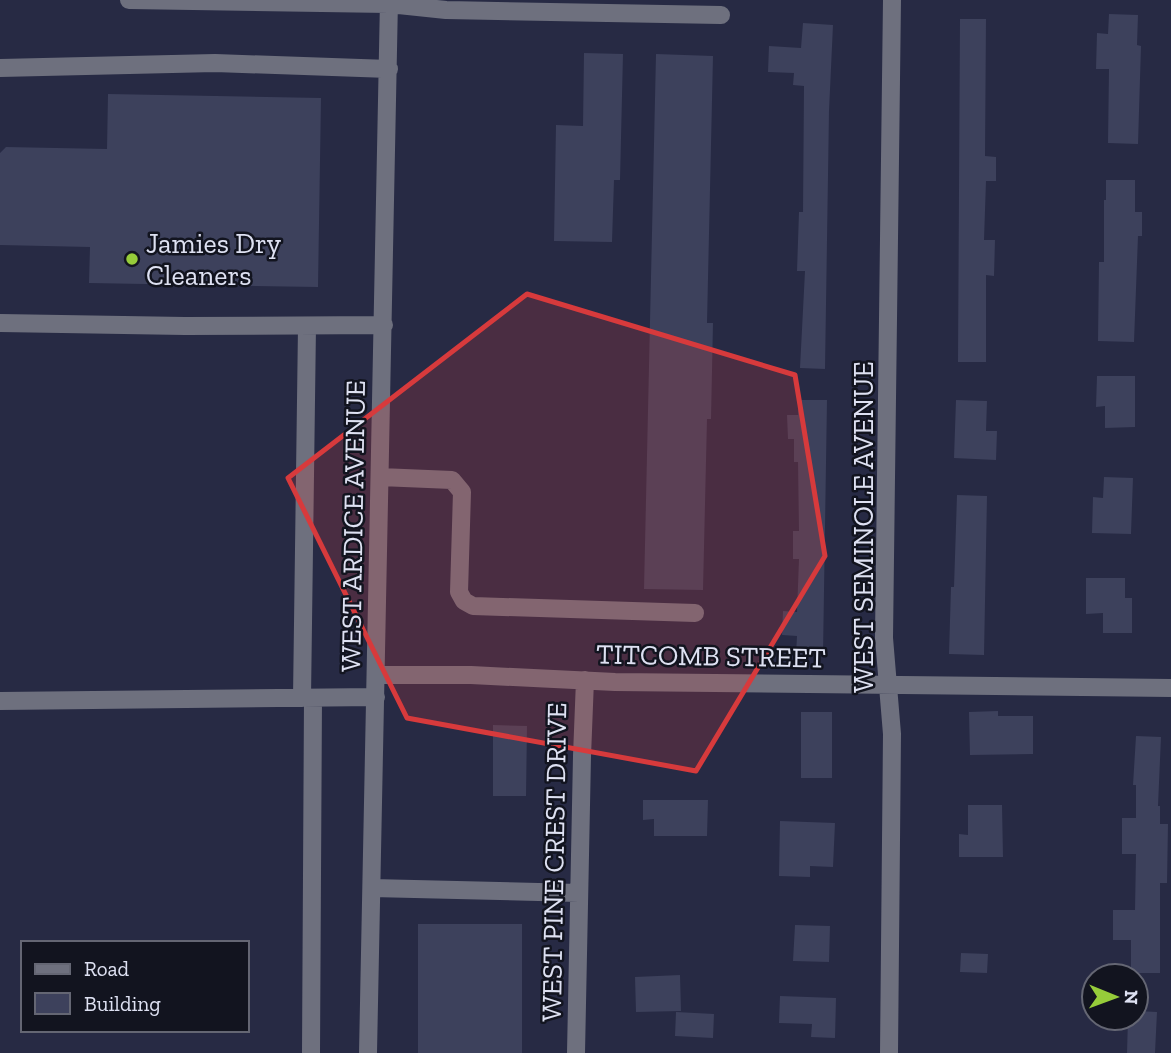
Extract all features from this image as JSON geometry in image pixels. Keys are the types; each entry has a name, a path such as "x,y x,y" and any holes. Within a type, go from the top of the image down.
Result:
{"street":[{"path":"129,0 389,2 446,10 721,15"},
{"name":"WEST SEMINOLE AVENUE","path":"889,1053 892,734 884,638 892,0"},
{"name":"WEST ARDICE AVENUE","path":"368,1053 389,2"},
{"path":"0,68 215,63 389,69"},
{"path":"0,323 384,325"},
{"path":"307,326 311,1053"},
{"path":"380,477 452,480 457,484 462,492 459,592 464,601 473,606 695,613"},
{"name":"TITCOMB STREET","path":"377,675 1171,688"},
{"name":"WEST PINE CREST DRIVE","path":"576,1049 585,680"},
{"path":"0,701 376,697"},
{"path":"372,888 579,893"}],"highlighted area":[{"path":"527,294 795,375 825,556 696,771 407,718 288,478"}],"building":[{"path":"1109,14 1138,15 1137,45 1141,46 1138,144 1108,143 1109,69 1096,69 1097,33 1108,34"},
{"path":"960,19 986,19 985,156 996,157 996,181 986,181 984,240 995,240 994,276 986,275 986,362 958,362"},
{"path":"803,23 833,25 825,369 800,368 805,271 797,271 799,212 803,212 804,86 793,85 794,73 768,72 769,46 801,48"},
{"path":"584,53 623,54 620,180 614,180 612,242 554,241 556,125 583,126"},
{"path":"656,54 713,56 707,323 713,323 711,419 707,419 703,590 644,589"},
{"path":"108,94 321,98 318,287 89,283 90,247 0,245 0,153 6,147 107,149"},
{"path":"1106,180 1135,180 1135,212 1142,212 1142,236 1138,236 1134,342 1098,341 1099,262 1104,262"},
{"path":"1097,376 1135,376 1135,427 1105,428 1105,406 1096,407"},
{"path":"798,400 827,400 823,655 796,655 797,636 782,635 783,611 797,612 799,559 793,559 793,531 799,531 798,462 794,462 794,439 788,439 787,415 798,415"},
{"path":"956,400 987,401 986,431 997,431 996,460 954,458"},
{"path":"1104,477 1133,478 1131,534 1092,533 1093,497 1103,498"},
{"path":"957,495 987,496 984,655 949,654"},
{"path":"1086,578 1125,578 1125,598 1132,598 1132,633 1103,633 1103,613 1086,614"},
{"path":"998,711 998,716 1033,716 1033,754 970,755 969,712"},
{"path":"801,712 832,712 832,778 801,778"},
{"path":"493,725 527,726 526,796 493,796"},
{"path":"1136,736 1161,737 1158,806 1160,824 1168,824 1167,883 1160,883 1160,973 1150,973 1150,962 1131,962 1131,940 1113,940 1113,910 1135,910 1136,854 1122,854 1122,818 1136,818 1136,785 1133,785"},
{"path":"643,800 708,800 707,836 654,836 654,819 643,820"},
{"path":"968,805 1002,805 1003,857 959,857 959,834 968,835"},
{"path":"780,821 835,823 833,867 810,866 810,877 779,876"},
{"path":"418,924 522,924 522,1053 418,1053"},
{"path":"795,925 830,926 829,962 793,961"},
{"path":"961,953 988,954 987,973 960,972"},
{"path":"680,975 681,1011 636,1012 635,977"},
{"path":"780,996 836,998 835,1038 811,1037 812,1024 779,1023"},
{"path":"676,1012 714,1014 713,1038 675,1036"},
{"path":"1150,1012 1157,1012 1155,1053 1127,1053 1128,1032 1150,1032"}],"place":[{"name":"Jamies Dry Cleaners","path":"132,259"}]}
